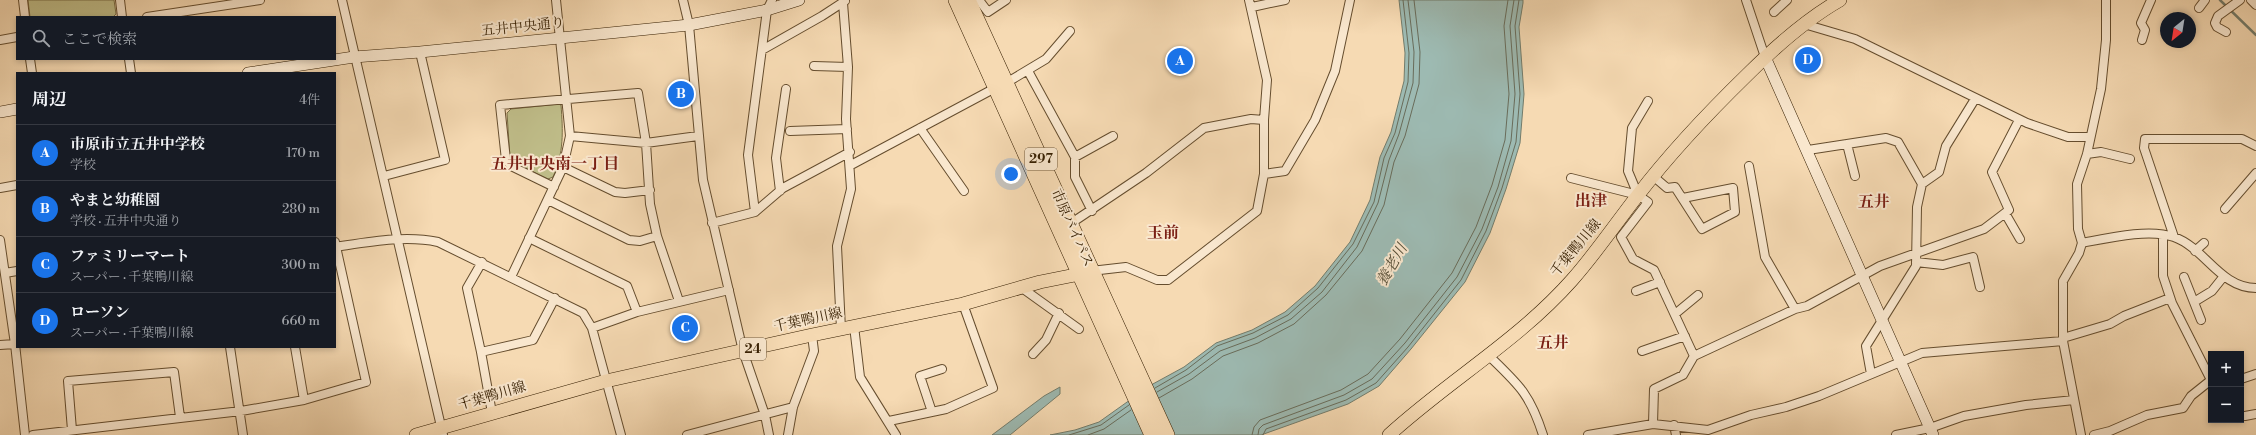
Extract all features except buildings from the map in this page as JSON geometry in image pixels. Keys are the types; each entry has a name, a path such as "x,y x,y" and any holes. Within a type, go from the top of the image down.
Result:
{"highway":[{"name":"市原バイパス","path":"956,0 1001,85 1070,224 1085,273"},
{"name":"市原バイパス","path":"968,0 1001,85 1085,273 1108,322 1167,435"},
{"name":"市原バイパス","path":"1108,322 1152,435"}],"main road":[{"name":"千葉鴨川線","path":"1388,435 1414,412 1488,356 1571,281 1599,249 1653,176 1706,116 1765,57 1804,24 1840,0"},
{"name":"千葉鴨川線","path":"416,435 442,431 492,413 606,381 812,335 963,304 1040,282 1085,273"}],"street":[{"path":"23,0 25,16"},
{"path":"120,0 122,16"},
{"path":"152,16 208,4 260,0"},
{"path":"342,0 442,431"},
{"path":"511,277 564,167 570,136 556,0"},
{"path":"683,0 689,25 703,180 743,351 765,415 769,435"},
{"path":"755,212 748,155 767,10 772,0"},
{"name":"五井中央通り","path":"336,60 689,25 767,10 799,0"},
{"path":"979,0 988,12 1006,0"},
{"path":"1085,273 1126,268 1157,280 1168,280 1257,211 1264,174 1264,120 1267,80 1250,4 1285,0"},
{"path":"1264,174 1285,171 1315,120 1335,71 1350,0"},
{"path":"1746,0 1765,57 1864,275 1932,432"},
{"path":"1774,12 1787,0"},
{"path":"2080,435 2063,340 2063,282 2079,254 2082,243 2078,229 2077,184 2087,154 2102,89 2106,40 2106,0"},
{"path":"2142,40 2145,30 2142,23 2151,0"},
{"path":"2199,8 2205,0"},
{"path":"2226,32 2217,28 2215,23 2218,16 2240,0"},
{"path":"2251,0 2256,5"},
{"path":"762,50 845,2 848,67 847,129 852,189 837,246 847,328 860,377 889,421 896,435"},
{"path":"1804,24 1855,39 2019,120 2068,137 2090,137"},
{"path":"851,164 1028,71 1046,60 1070,31"},
{"path":"0,40 16,37"},
{"path":"384,176 445,160 420,52"},
{"path":"30,60 32,72"},
{"path":"129,60 131,72"},
{"name":"五井中央通り","path":"255,72 334,60"},
{"path":"814,66 848,67"},
{"path":"1028,71 1075,157 1075,177 1092,211"},
{"path":"780,190 776,158 786,90"},
{"path":"554,187 510,166 506,160 500,105 638,93 646,143 650,204 657,236 679,301"},
{"path":"1922,184 1939,172 1946,146 1975,99"},
{"path":"1638,196 1628,171 1632,128 1648,101"},
{"path":"0,112 16,109"},
{"path":"1070,224 1092,211 1204,128 1251,119 1264,120"},
{"path":"1653,424 1654,389 1683,375 1694,356 1795,309 1807,306 1880,266 1916,258 1984,229 2009,210 1992,172 2019,120"},
{"path":"920,128 964,191"},
{"path":"790,132 847,129"},
{"path":"570,136 646,143 698,136"},
{"path":"1075,157 1113,136"},
{"path":"1808,150 1883,138 1898,142 1922,184 1917,207 1916,266 1866,346 1871,374"},
{"path":"2174,237 2144,148 2145,138 2242,139 2256,146"},
{"path":"1847,144 1855,176"},
{"path":"712,223 755,212 780,190 850,152"},
{"path":"2087,154 2101,152 2130,159"},
{"path":"1749,166 1765,257 1795,309"},
{"path":"564,167 615,192 625,193 650,190"},
{"path":"2225,209 2256,173"},
{"path":"1653,176 1667,188 1675,187 1702,229 1735,212 1733,188 1683,198"},
{"path":"1571,178 1638,196 1648,202 1621,237 1633,259 1654,270 1694,356"},
{"path":"0,188 16,185"},
{"path":"548,200 630,240 640,241 657,236"},
{"path":"2005,213 2020,239"},
{"path":"2082,243 2116,236 2151,234 2174,237 2195,251 2232,283 2256,288"},
{"path":"2094,435 2110,431 2147,415 2183,408 2191,396 2211,380 2170,298 2163,276 2162,235"},
{"path":"529,238 627,286 637,312"},
{"path":"336,245 398,239 438,242 482,262 582,313 592,328 621,435"},
{"path":"0,240 15,344 25,435"},
{"path":"2195,251 2204,243"},
{"path":"33,435 241,411 304,400 366,382 336,249"},
{"path":"1916,258 1943,265 1973,257 1980,287"},
{"path":"482,262 467,288 492,413"},
{"path":"5,273 16,271"},
{"path":"2194,302 2212,291 2224,276"},
{"path":"2184,277 2201,320"},
{"path":"1636,292 1660,282"},
{"path":"1022,288 1080,329"},
{"path":"592,328 637,312 729,290"},
{"path":"1675,314 1698,295"},
{"path":"481,352 533,340 555,298"},
{"path":"1588,435 1605,434 1653,424 1674,425 1708,430 1751,415 1786,407 1922,353 2063,340 2110,324 2124,316 2170,298"},
{"path":"889,421 946,409 993,388 963,304"},
{"path":"1033,354 1046,340 1058,313"},
{"path":"788,435 793,407 814,351 812,335"},
{"path":"1642,351 1685,336"},
{"path":"0,346 15,344"},
{"path":"230,348 241,411 243,435"},
{"path":"295,348 304,400"},
{"path":"1488,356 1521,386 1535,410 1543,435"},
{"path":"932,412 920,376 942,369"},
{"path":"72,430 68,381 174,372 180,417"},
{"path":"2244,378 2256,374"},
{"path":"1896,435 1932,432 1967,415 2026,405 2074,400"},
{"path":"687,435 793,407"},
{"path":"2245,416 2256,414"},
{"path":"1674,425 1676,435"}],"shaded area":[{"path":"28,0 114,0 116,14 114,16 30,16"},
{"path":"561,105 562,124 561,151 553,177 548,179 515,163 510,158 507,113 511,109"}],"water":[{"name":"養老川","path":"1399,0 1523,0 1519,27 1524,94 1520,143 1506,189 1490,233 1465,282 1379,386 1348,404 1261,435 1050,435 1075,430 1099,422 1151,385 1184,367 1216,343 1252,330 1285,312 1315,286 1350,242 1370,200 1380,157 1391,132 1404,81 1405,53"},
{"path":"1060,387 1060,394 1010,435 992,435 1044,396"}],"waterway":[{"path":"2220,0 2256,35"}],"place":[{"name":"ローソン","path":"1808,60"},
{"name":"市原市立五井中学校","path":"1180,61"},
{"name":"やまと幼稚園","path":"681,94"},
{"name":"ファミリーマート","path":"685,328"}],"district":[{"name":"五井中央南一丁目","path":"555,164"},
{"name":"出津","path":"1591,201"},
{"name":"五井","path":"1874,202"},
{"name":"玉前","path":"1163,233"},
{"name":"五井","path":"1553,343"}]}
